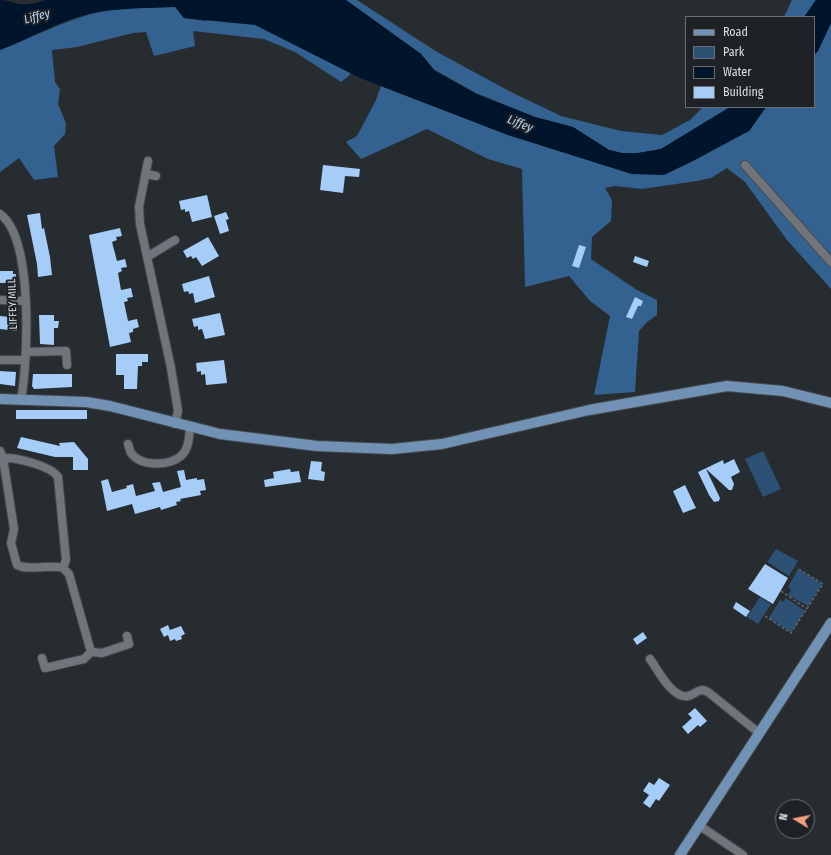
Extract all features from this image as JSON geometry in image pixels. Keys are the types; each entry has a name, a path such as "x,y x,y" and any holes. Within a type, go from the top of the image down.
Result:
{"main road":[{"path":"0,399 86,402 110,406 175,424 220,434 318,446 392,449 442,444 588,410 727,386 783,391 831,403"},
{"path":"680,855 831,623"}],"street":[{"path":"148,161 140,207 140,224 171,368 178,411 175,424"},
{"path":"745,165 831,262"},
{"path":"146,174 156,176"},
{"name":"LIFFEY MILL","path":"0,214 6,218 13,228 23,267 26,356 21,400"},
{"path":"147,257 176,240"},
{"path":"0,300 25,301"},
{"path":"0,360 66,351 67,365"},
{"path":"128,444 131,454 139,459 159,464 180,457 185,451 188,442 190,427"},
{"path":"63,568 66,560 58,478 55,472 48,468 1,455 14,529 11,544 17,565 24,569 42,566 63,568 68,574 91,652"},
{"path":"91,652 102,654 129,644 127,636"},
{"path":"42,658 45,668 84,659 91,652"},
{"path":"650,659 670,688 679,695 688,696 703,690 708,692 759,733"},
{"path":"700,826 743,855"}],"path":[{"path":"765,616 791,633 807,609 823,584 797,568"},
{"path":"781,591 807,609"}],"green space":[{"path":"763,451 781,489 763,497 745,459"},
{"path":"776,549 798,561 789,576 767,562"},
{"path":"798,569 822,584 808,606 788,595 791,590 788,587"},
{"path":"760,597 771,604 758,624 747,617"},
{"path":"786,598 805,611 791,632 769,618 780,600 783,602"}],"shaded area":[{"path":"346,0 357,0 437,52 511,92 561,116 621,131 662,135 690,120 702,108 728,108 661,149 638,153 622,153 609,150 573,127 535,117 476,93 433,69 421,54"},
{"path":"792,0 816,0 805,16 784,16"},
{"path":"176,7 184,18 205,21 236,12 354,65 349,76 341,82 295,52 264,39 193,31 195,46 154,56 146,32 133,33 77,47 52,50 55,82 60,89 58,104 66,123 65,134 54,146 58,177 34,180 19,158 0,172 0,50 68,22 101,11 133,8"},
{"path":"831,23 831,289 787,240 745,182 727,168 711,178 697,181 642,189 615,186 605,188 612,200 611,221 592,237 591,259 637,290 657,300 657,315 647,322 639,331 635,392 594,395 610,316 590,301 569,276 525,287 522,169 488,159 427,129 361,159 346,142 357,136 376,100 381,86 508,135 632,174 749,131 765,108 815,108 815,54 818,51"}],"water":[{"name":"Liffey","path":"0,0 6,0 16,4 32,4 45,0 346,0 421,54 435,71 476,94 535,117 573,127 609,150 622,153 638,153 661,149 728,108 765,108 749,131 693,161 664,175 632,174 508,135 360,78 255,25 184,18 175,7 124,9 93,13 69,20 0,50"},
{"path":"816,0 831,0 831,23 818,51 815,54 815,16 805,16"}],"building":[{"path":"323,165 360,169 359,177 345,176 343,193 320,190"},
{"path":"207,195 212,217 192,222 189,211 185,212 185,209 181,210 179,201"},
{"path":"226,212 229,219 226,220 229,231 220,234 214,216"},
{"path":"40,213 42,229 44,228 50,257 52,275 38,277 37,264 27,215"},
{"path":"120,228 122,236 116,237 117,240 112,242 117,261 125,259 127,267 121,268 122,271 118,273 121,290 131,288 133,297 127,298 128,301 124,302 128,321 137,319 139,327 133,329 133,332 129,333 131,342 110,347 89,235"},
{"path":"208,237 219,256 202,266 196,257 193,259 191,256 187,258 183,251"},
{"path":"579,245 586,247 579,268 572,266"},
{"path":"635,256 649,261 647,267 633,262"},
{"path":"0,271 13,271 13,274 16,274 15,283 0,283"},
{"path":"209,276 215,297 195,303 193,293 189,294 188,291 184,292 182,284"},
{"path":"635,297 643,301 641,306 638,306 632,319 626,317"},
{"path":"220,313 225,335 205,339 202,329 198,330 198,326 194,327 192,319"},
{"path":"39,315 54,315 54,321 59,321 58,328 54,328 54,345 40,344"},
{"path":"0,316 10,317 10,321 17,321 17,331 0,329"},
{"path":"116,354 148,354 148,362 142,362 142,366 138,366 137,389 124,389 124,375 116,375"},
{"path":"224,360 227,383 206,385 205,374 201,375 201,371 197,372 196,363"},
{"path":"0,371 16,372 15,386 0,384"},
{"path":"33,374 72,374 72,387 34,389 32,386"},
{"path":"16,410 87,410 87,419 16,419"},
{"path":"21,437 60,446 59,443 74,442 88,459 88,470 73,470 73,457 55,457 17,448"},
{"path":"734,459 740,472 731,477 734,484 732,490 729,490 706,469 720,498 719,501 714,502 698,472 723,460 724,464"},
{"path":"311,461 322,462 321,471 325,472 324,481 308,479"},
{"path":"290,469 291,472 299,471 301,482 265,487 264,480 274,478 273,472"},
{"path":"184,470 186,480 197,478 197,480 204,479 206,490 200,491 201,495 180,499 181,501 176,502 177,505 161,510 160,507 135,514 132,504 107,511 101,481 108,479 112,492 127,488 126,486 133,484 136,496 155,491 152,483 160,482 163,492 181,487 177,471"},
{"path":"685,485 696,508 683,513 673,491"},
{"path":"765,564 788,578 773,604 748,589"},
{"path":"736,602 750,611 746,617 733,608"},
{"path":"168,625 170,630 181,626 185,634 181,636 182,639 170,641 168,635 164,637 160,629"},
{"path":"643,632 647,638 637,645 633,639"},
{"path":"695,708 707,721 700,727 698,725 688,734 682,727 692,718 688,714"},
{"path":"659,778 670,785 659,801 656,799 650,808 643,803 649,795 643,791 649,782 654,785"}]}
